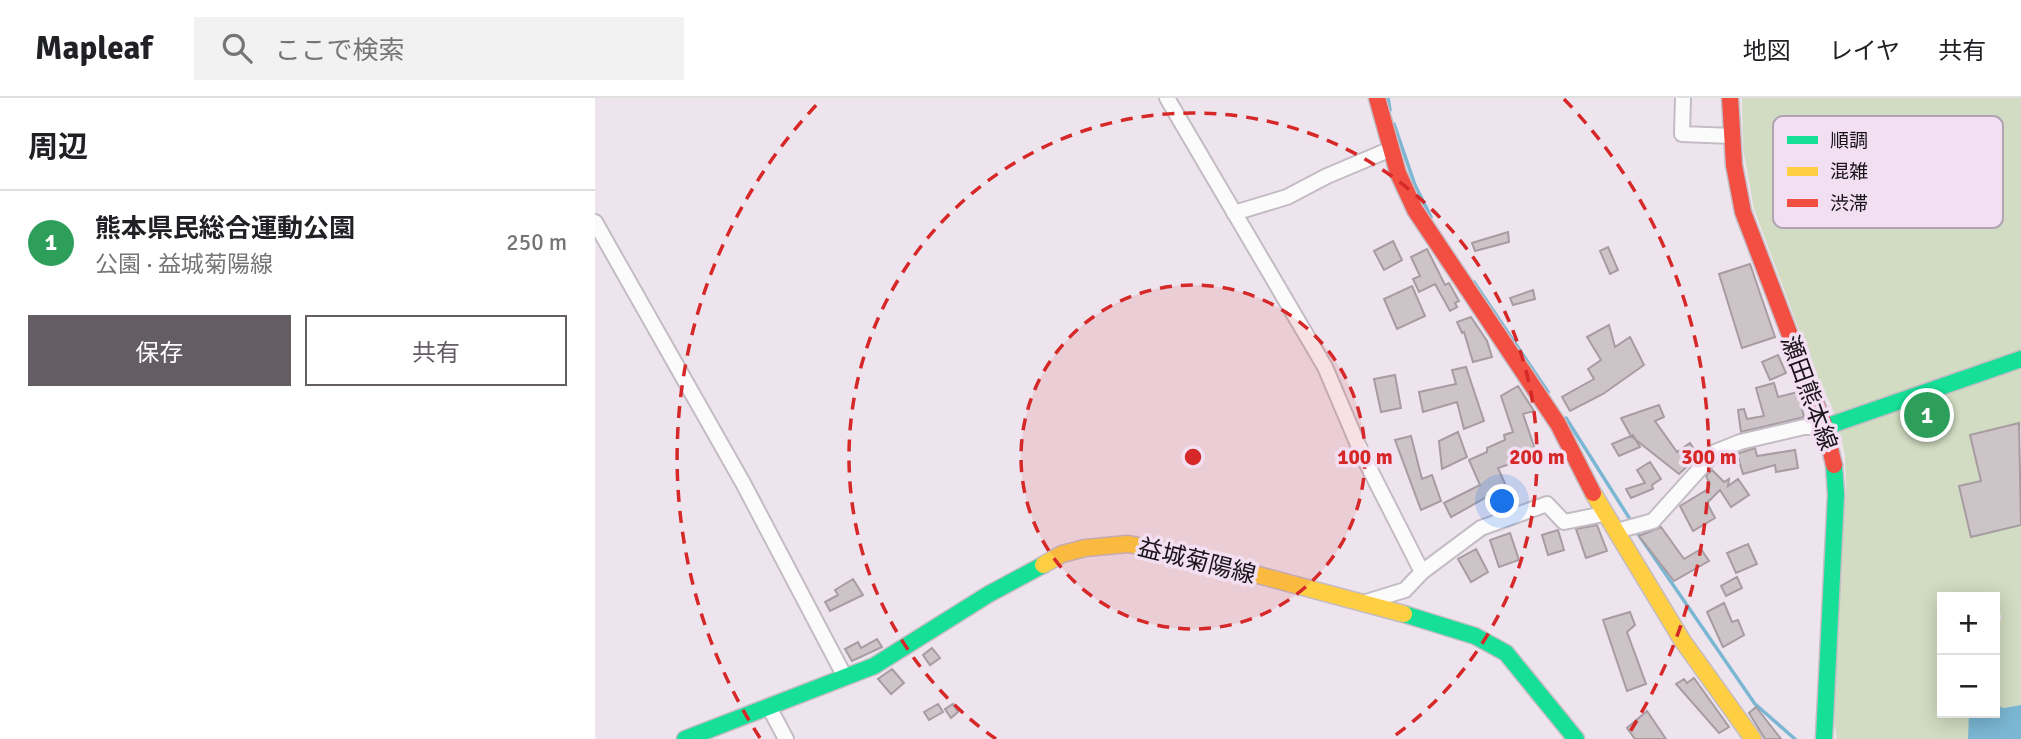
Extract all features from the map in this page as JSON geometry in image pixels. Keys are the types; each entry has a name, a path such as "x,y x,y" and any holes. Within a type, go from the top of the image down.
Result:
{"main road":[{"path":"1377,98 1391,149 1415,210 1558,424 1604,514 1617,531 1682,640 1753,739"},
{"name":"瀬田熊本線","path":"1730,98 1732,136 1743,212 1825,427 1834,461 1836,494 1824,739"},
{"path":"1825,427 2021,359"},
{"name":"益城菊陽線","path":"685,739 874,666 989,594 1062,554 1105,545 1149,547 1366,602 1475,636 1506,653 1576,739"}],"street":[{"path":"1167,98 1325,367 1362,454 1422,572"},
{"path":"1683,98 1682,134 1732,136"},
{"path":"1234,213 1287,197 1327,176 1391,149"},
{"path":"595,222 743,483 845,677"},
{"path":"1617,531 1653,522 1715,452 1740,442 1791,430 1825,427"},
{"path":"1366,602 1405,590 1422,572 1481,528 1547,504 1564,522 1604,514"},
{"path":"769,707 786,739"}],"green space":[{"path":"1742,98 2021,98 2021,430 2019,423 1970,436 1979,472 2021,462 2021,472 1959,486 1971,536 2021,525 2021,739 1837,739 1834,722 1841,536 1846,492 1845,454 1832,407 1813,367 1754,209 1743,148"}],"water":[{"path":"2021,705 2021,739 1968,739 1969,718 2000,718 2000,707"}],"building":[{"path":"1508,232 1509,242 1475,251 1472,243"},
{"path":"1393,241 1402,260 1384,270 1374,251"},
{"path":"1608,247 1618,270 1610,274 1600,251"},
{"path":"1427,249 1445,285 1449,283 1459,301 1455,303 1457,307 1450,311 1435,284 1419,292 1413,279 1420,276 1411,257"},
{"path":"1750,264 1775,337 1742,348 1719,274"},
{"path":"1412,286 1425,316 1397,329 1384,299"},
{"path":"1533,290 1535,299 1513,305 1510,298"},
{"path":"1471,317 1487,341 1492,357 1473,362 1464,332 1462,333 1457,322"},
{"path":"1609,325 1615,347 1630,337 1644,365 1603,394 1570,411 1562,397 1594,379 1588,369 1601,360 1587,337"},
{"path":"1778,355 1786,373 1770,380 1762,362"},
{"path":"1466,367 1484,421 1464,429 1457,402 1423,412 1419,392 1456,384 1452,370"},
{"path":"1395,375 1401,408 1381,412 1374,379"},
{"path":"1774,383 1778,397 1798,392 1804,417 1741,432 1738,410 1744,409 1747,419 1764,416 1756,388"},
{"path":"1518,386 1534,411 1523,414 1537,455 1498,468 1510,495 1489,503 1487,497 1451,517 1444,503 1480,485 1469,460 1487,452 1487,448 1505,440 1504,435 1513,432 1501,396"},
{"path":"1659,405 1664,417 1655,421 1677,452 1690,443 1698,456 1679,474 1631,436 1621,418"},
{"path":"2019,423 2021,525 1971,537 1959,486 1981,481 1970,435"},
{"path":"1458,432 1467,457 1442,469 1439,441"},
{"path":"1633,435 1640,447 1619,456 1612,444"},
{"path":"1411,436 1422,479 1432,475 1441,501 1421,510 1395,440"},
{"path":"1755,448 1757,456 1795,450 1798,468 1776,472 1775,465 1743,474 1737,454"},
{"path":"1650,462 1661,479 1652,485 1653,489 1631,498 1626,489 1645,483 1637,470"},
{"path":"1712,470 1724,482 1729,479 1728,486 1738,479 1749,495 1731,507 1720,490 1707,503 1715,518 1693,531 1680,506 1708,489 1710,484 1706,476"},
{"path":"1597,525 1607,551 1586,558 1576,529"},
{"path":"1661,527 1684,559 1701,549 1709,561 1674,581 1639,536"},
{"path":"1558,530 1564,550 1548,555 1542,535"},
{"path":"1510,533 1519,560 1499,567 1490,540"},
{"path":"1748,544 1757,564 1736,573 1727,553"},
{"path":"1476,549 1488,572 1471,582 1458,559"},
{"path":"1737,577 1742,588 1726,596 1721,586"},
{"path":"853,579 863,595 830,611 825,602 838,595 835,590"},
{"path":"1724,603 1732,622 1738,620 1744,635 1723,647 1707,612"},
{"path":"1630,612 1635,625 1627,632 1646,684 1627,691 1603,620"},
{"path":"877,639 882,647 852,661 845,649 858,642 861,648"},
{"path":"932,648 940,658 930,665 923,655"},
{"path":"892,669 904,683 891,694 878,679"},
{"path":"1694,678 1729,727 1719,733 1676,684 1684,679 1687,683"},
{"path":"938,704 943,712 929,720 924,712"},
{"path":"953,704 958,712 951,718 945,709"},
{"path":"1756,707 1781,739 1765,739 1749,713"},
{"path":"1647,711 1666,739 1635,739 1627,728"}],"waterway":[{"path":"1388,98 1390,110"},
{"path":"1394,124 1415,185 1431,217"},
{"path":"1474,282 1548,392"},
{"path":"1566,418 1633,524"},
{"path":"1636,531 1755,704 1795,739"}],"traffic: fast":[{"path":"1825,427 2021,359"},
{"path":"1824,739 1836,494 1834,465"},
{"path":"685,739 874,666 989,594 1043,565"},
{"path":"1404,614 1475,636 1506,653 1576,739"}],"traffic: slow":[{"path":"1593,493 1682,640 1753,739"},
{"path":"1043,565 1062,554 1085,548 1128,544 1176,553 1404,614"}],"traffic: jam":[{"path":"1377,98 1398,173 1415,210 1558,424 1593,493"},
{"path":"1730,98 1734,165 1743,212 1825,427 1834,465"}],"place":[{"name":"熊本県民総合運動公園","path":"1927,415"}]}
